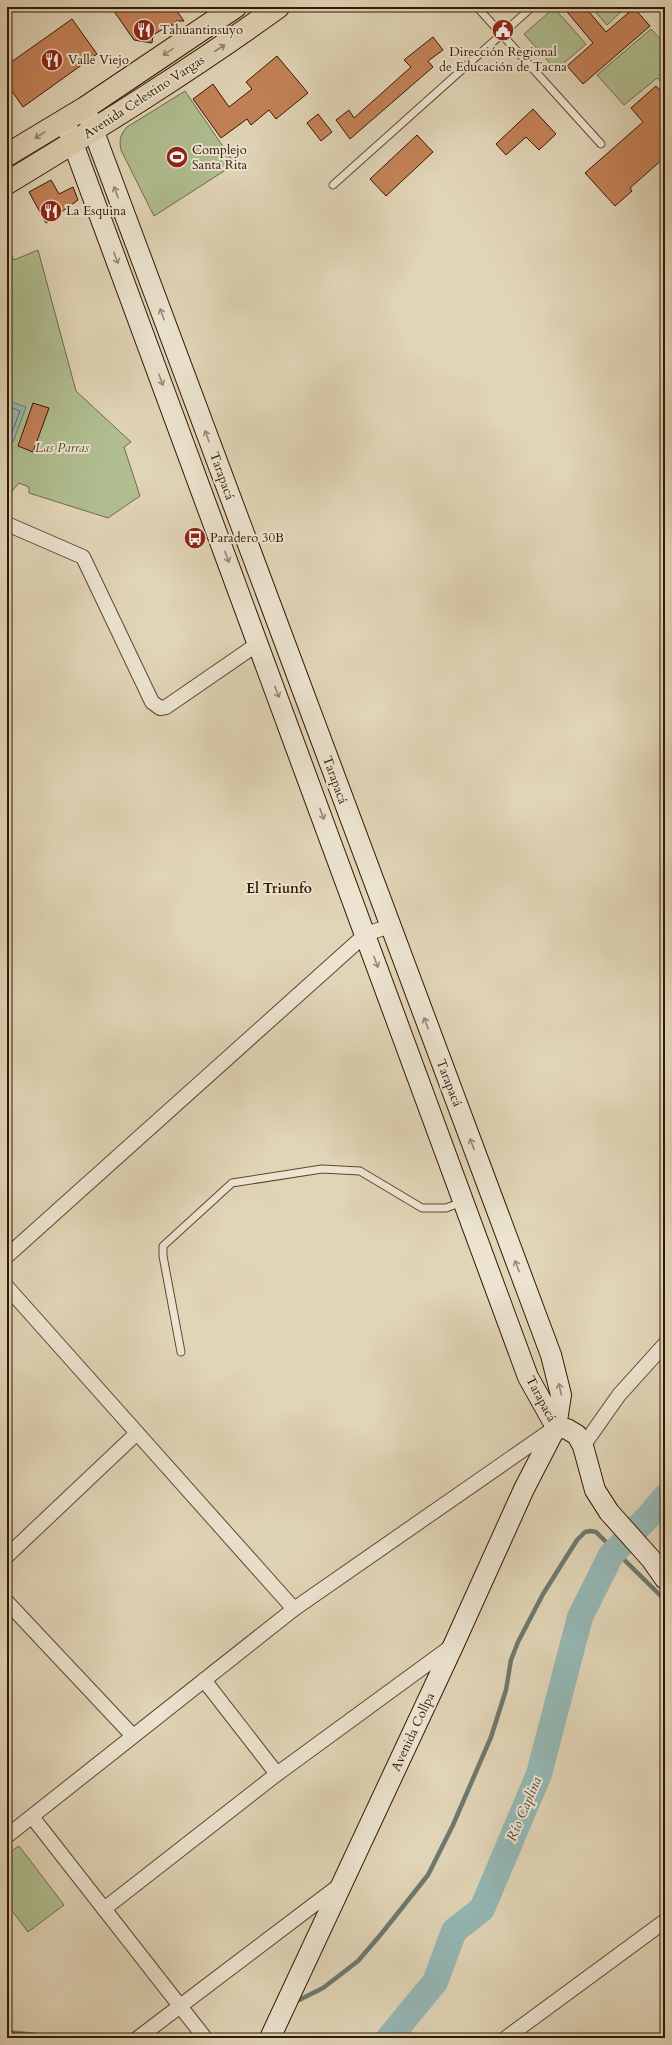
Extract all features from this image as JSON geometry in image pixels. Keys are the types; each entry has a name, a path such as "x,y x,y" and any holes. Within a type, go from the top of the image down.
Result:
{"highway":[{"name":"Avenida Celestino Vargas","path":"7,155 85,108 235,7"},
{"name":"Avenida Celestino Vargas","path":"7,182 93,130 246,30 278,7"}],"main road":[{"name":"Tarapacá","path":"85,108 551,1355 561,1395 556,1427"},
{"name":"Tarapacá","path":"64,120 259,643 528,1377 556,1427"},
{"path":"108,237 130,229"},
{"path":"208,507 231,499"},
{"path":"268,668 291,660"},
{"path":"313,790 336,781"},
{"path":"464,1201 489,1191"},
{"path":"556,1427 567,1428 578,1435 583,1446 595,1490 609,1512 651,1559 665,1579"},
{"name":"Avenida Collpa","path":"270,2038 454,1644 524,1489 556,1427"}],"street":[{"path":"7,524 83,557 152,702 160,708 166,707 259,643"},
{"path":"7,1256 366,934 390,926"},
{"path":"7,1287 294,1609"},
{"path":"583,1446 619,1395 665,1344"},
{"path":"7,1836 33,1818 133,1736 294,1609 556,1427"},
{"path":"7,1556 137,1433"},
{"path":"7,1602 133,1736"},
{"path":"104,1909 277,1774 454,1644"},
{"path":"204,1680 277,1774"},
{"path":"33,1818 204,2038"},
{"path":"138,2038 341,1884"},
{"path":"506,2038 665,1921"}],"lane":[{"path":"477,7 601,144"},
{"path":"333,185 532,7"},
{"path":"181,1352 163,1256 163,1246 232,1183 322,1169 346,1169 360,1171 422,1208 446,1208 464,1201"}],"green space":[{"path":"591,7 626,7 607,25"},
{"path":"554,8 586,44 556,70 524,34"},
{"path":"651,29 665,44 665,86 657,78 624,105 597,75"},
{"name":"Complejo Santa Rita","path":"185,91 235,164 154,216 121,150 121,138 127,127"},
{"name":"Las Parras","path":"7,247 14,260 38,250 76,391 131,442 124,447 140,496 108,518 29,493 29,487 19,483 12,491 7,485"},
{"path":"19,1846 64,1905 28,1932 7,1904 7,1854"}],"water":[{"path":"9,401 26,407 13,442 7,440 7,407"}],"building":[{"name":"Tahuantinsuyo","path":"111,7 174,7 184,21 176,21 174,25 170,25 153,35 152,43 134,40"},
{"path":"563,7 585,7 606,32 634,8 650,26 583,84 567,66 593,43"},
{"name":"Valle Viejo","path":"72,19 97,54 23,107 7,84 7,65"},
{"path":"433,37 443,50 428,61 433,67 350,139 336,120 349,110 354,118 411,67 404,60"},
{"path":"277,56 308,93 276,119 269,110 251,125 247,119 221,138 193,99 213,84 229,107 252,89 246,82"},
{"path":"656,86 665,96 665,157 630,188 632,191 615,206 585,173 643,122 631,108"},
{"path":"533,109 556,134 539,150 526,137 506,155 496,144"},
{"path":"318,114 332,132 321,141 307,123"},
{"path":"417,135 433,152 386,196 370,179"},
{"name":"La Esquina","path":"51,180 59,194 73,187 78,200 46,223 29,192"},
{"path":"33,403 49,408 33,452 18,446"}],"waterway":[{"name":"Río Caplina","path":"389,2038 435,1982 454,1931 482,1909 539,1774 580,1617 611,1555 649,1516 665,1497"},
{"path":"299,2000 323,1988 358,1961 428,1875 453,1825 491,1737 506,1690 511,1660 518,1642 543,1594 577,1540 585,1532 596,1532 665,1600"},
{"path":"7,2032 65,2038"}],"place":[{"name":"Tahuantinsuyo","path":"144,30"},
{"name":"Dirección Regional de Educación de Tacna","path":"503,30"},
{"name":"Valle Viejo","path":"52,60"},
{"name":"Complejo Santa Rita","path":"177,157"},
{"name":"La Esquina","path":"51,211"},
{"name":"Paradero 30B","path":"195,538"}],"district":[{"name":"El Triunfo","path":"279,888"}]}
